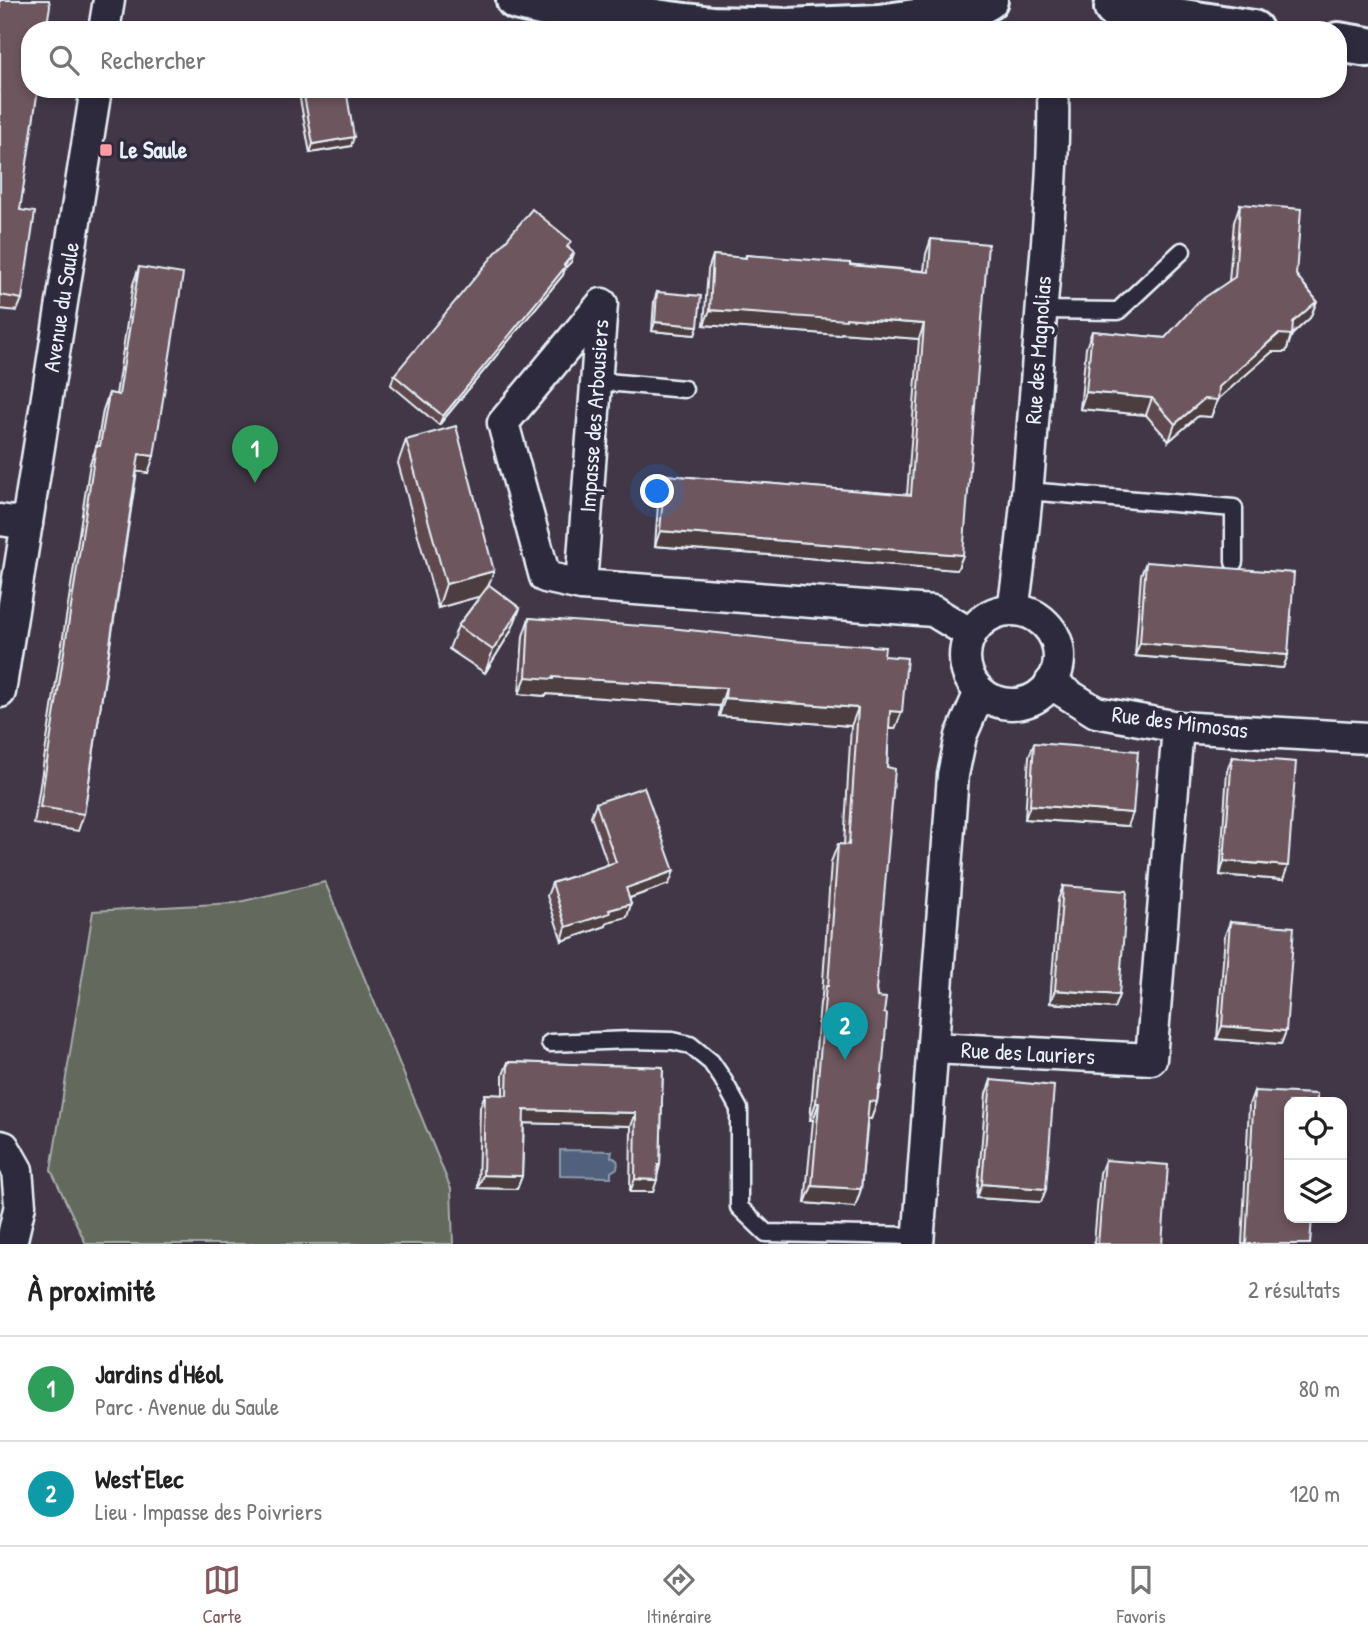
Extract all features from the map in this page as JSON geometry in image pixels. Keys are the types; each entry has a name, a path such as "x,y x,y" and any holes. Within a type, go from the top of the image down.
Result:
{"main road":[{"path":"516,0 605,21"},
{"path":"571,0 670,21"},
{"path":"900,21 970,10 988,0"},
{"path":"993,21 994,0"},
{"path":"1112,13 1178,21"},
{"path":"1347,44 1368,47"}],"street":[{"path":"106,21 109,0"},
{"name":"Avenue du Saule","path":"0,692 14,522 94,98"},
{"name":"Rue des Magnolias","path":"1013,610 1027,491 1054,133 1053,98"},
{"name":"Impasse des Arbousiers","path":"581,585 602,304 503,423 545,577 581,585 933,611 971,634"},
{"path":"1013,610 1040,619 1050,629 1057,642 1059,656 1057,671 1050,684 1039,695 1025,702 1009,704 993,700 980,692 970,679 965,664 965,649 978,624 1001,611 1013,610"},
{"name":"Rue des Mimosas","path":"1050,684 1096,712 1178,727 1368,738"},
{"name":"Rue des Lauriers","path":"980,692 961,736 953,775 933,1048 1151,1059 1178,727"},
{"path":"918,1240 933,1048"},
{"path":"0,1146 4,1147 17,1170 20,1205 11,1244"}],"lane":[{"path":"1041,310 1118,311 1182,251"},
{"path":"596,381 684,389"},
{"path":"1027,491 1234,508 1234,562"},
{"path":"550,1043 673,1041 690,1045 711,1062 738,1109 739,1207 766,1233 918,1240"}],"green space":[{"path":"325,882 451,1189 453,1244 86,1244 51,1170 93,911 235,903"}],"water":[{"path":"560,1150 612,1151 611,1157 617,1161 617,1168 611,1172 611,1177 560,1176"}],"building":[{"path":"0,0 49,0 48,21 21,21 21,98 37,98 20,210 35,212 22,299 0,295"},
{"path":"304,98 348,98 354,137 313,144"},
{"path":"1240,204 1301,209 1296,275 1317,301 1293,322 1292,335 1278,334 1219,387 1218,400 1204,399 1175,424 1152,398 1086,392 1092,331 1165,338 1198,302 1235,277"},
{"path":"532,209 571,241 567,247 574,253 443,416 394,375"},
{"path":"931,239 988,244 963,555 660,531 665,475 911,495 924,324 710,310 713,255 850,263 929,272"},
{"path":"139,267 183,274 154,456 139,454 84,814 40,807 96,446 100,446 109,393 119,395"},
{"path":"657,292 701,296 698,326 655,322"},
{"path":"456,426 494,571 446,584 406,440"},
{"path":"1146,562 1294,573 1288,655 1140,643"},
{"path":"489,585 520,608 493,650 458,626"},
{"path":"529,618 885,647 884,656 907,658 902,712 890,711 887,767 895,769 876,990 877,997 886,998 884,1013 887,1014 881,1086 877,1102 869,1101 861,1189 812,1186 819,1103 816,1103 838,844 849,845 858,708 725,698 726,688 526,677"},
{"path":"1034,743 1138,751 1133,813 1030,805"},
{"path":"1232,757 1296,762 1288,866 1224,861"},
{"path":"644,787 674,871 626,888 631,904 566,927 552,883 616,862 596,803"},
{"path":"1063,886 1127,891 1119,995 1055,990"},
{"path":"1230,922 1294,927 1286,1031 1222,1026"},
{"path":"508,1062 663,1067 660,1165 657,1180 635,1179 636,1113 524,1110 522,1176 483,1175 485,1094 507,1095"},
{"path":"991,1080 1054,1086 1046,1189 982,1184"},
{"path":"1254,1091 1317,1094 1317,1097 1284,1097 1284,1223 1312,1223 1310,1244 1246,1244"},
{"path":"1105,1160 1168,1165 1162,1244 1098,1244"}],"place":[{"name":"Le Saule","path":"106,150"},
{"name":"Jardins d'Héol","path":"255,483"},
{"name":"West'Elec","path":"845,1060"}]}
